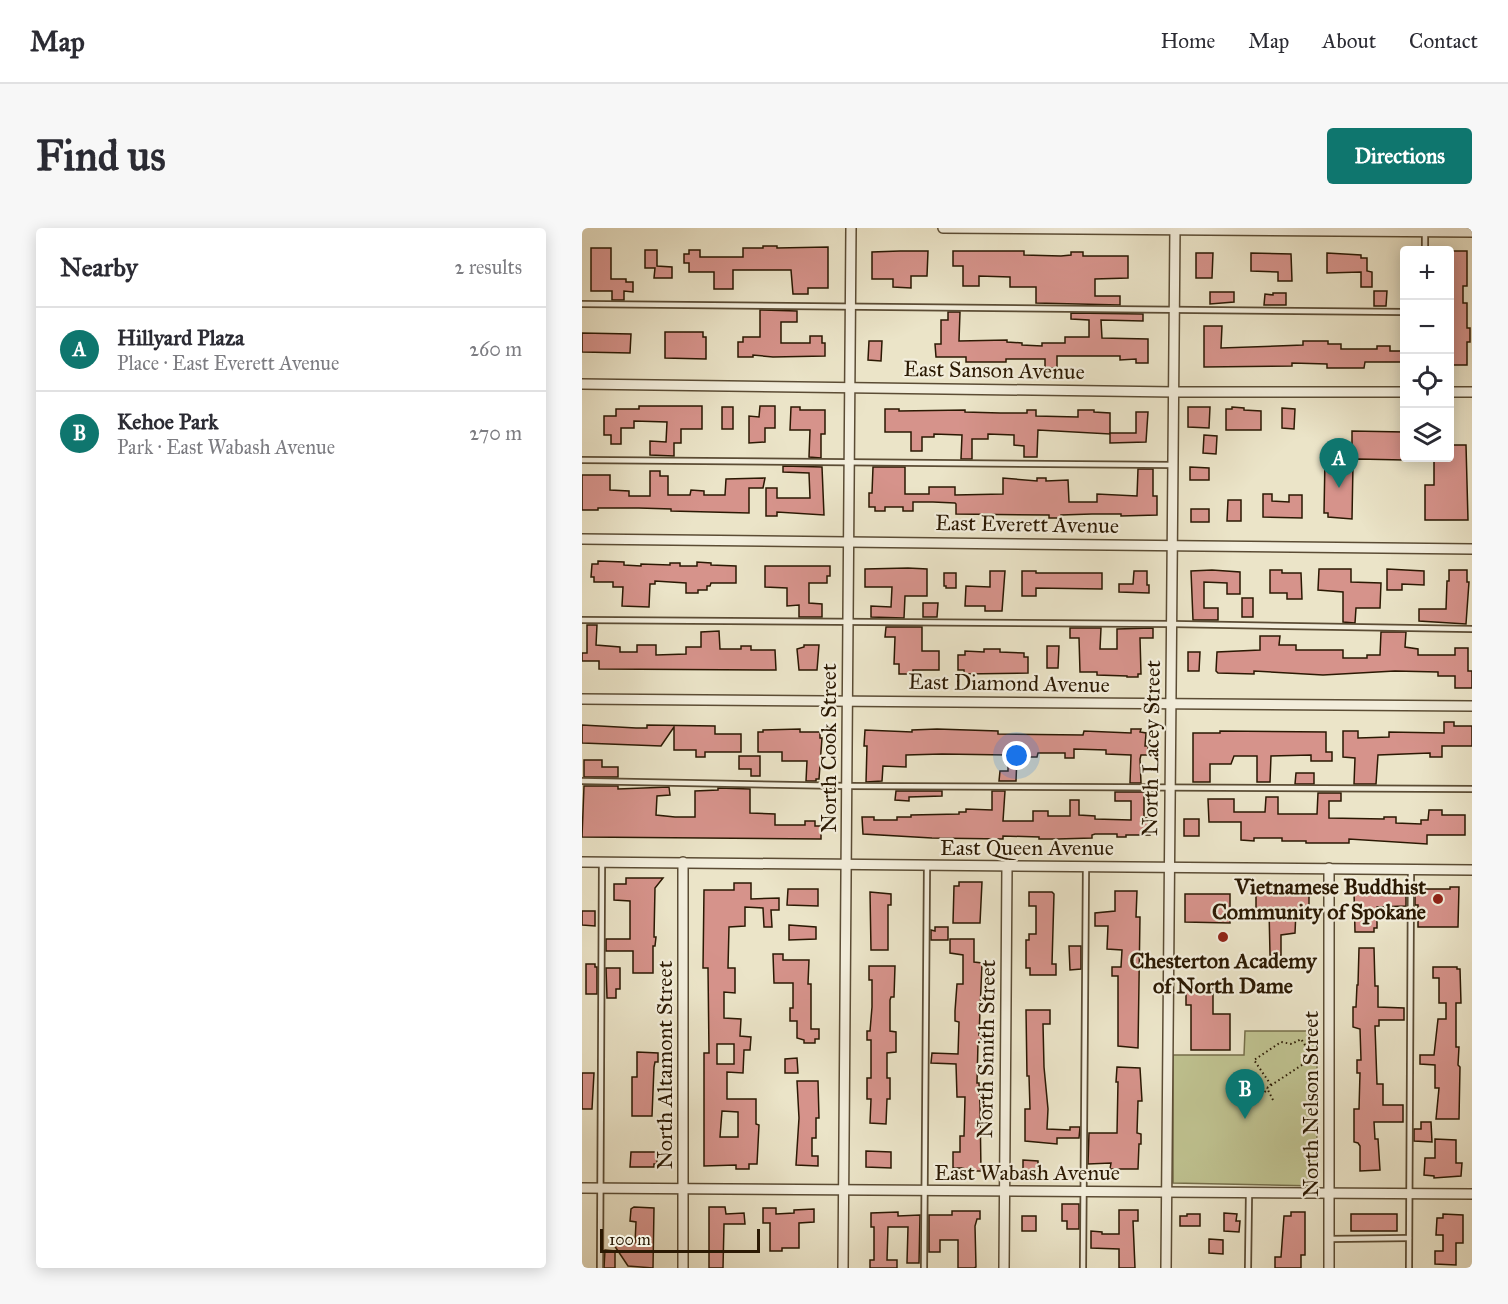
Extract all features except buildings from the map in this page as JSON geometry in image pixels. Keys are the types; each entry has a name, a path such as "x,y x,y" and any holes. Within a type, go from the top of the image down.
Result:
{"street":[{"name":"North Cook Street","path":"843,1268 851,228"},
{"path":"943,228 1472,232"},
{"name":"North Lacey Street","path":"1166,1268 1175,229"},
{"name":"East Sanson Avenue","path":"582,384 1174,392 1400,392"},
{"path":"1454,392 1472,392"},
{"name":"East Everett Avenue","path":"582,539 1472,549"},
{"name":"East Diamond Avenue","path":"582,699 1472,706"},
{"name":"East Queen Avenue","path":"582,862 1472,870"},
{"name":"North Altamont Street","path":"682,1268 683,862"},
{"name":"North Smith Street","path":"1004,1268 1007,866"},
{"name":"North Nelson Street","path":"1329,868 1329,1268"},
{"name":"East Wabash Avenue","path":"582,1188 1472,1194"}],"lane":[{"path":"1425,230 1425,246"},
{"path":"582,304 1400,312"},
{"path":"582,460 1173,465"},
{"path":"582,620 1172,624 1472,629"},
{"path":"582,781 848,786 1472,789"},
{"path":"600,1268 602,862"},
{"path":"924,1268 927,866"},
{"path":"1083,1268 1086,866"},
{"path":"1408,1268 1411,869"},
{"path":"1248,1268 1249,1194"},
{"path":"1329,1239 1409,1238"}],"path":[{"path":"1271,1085 1254,1060 1281,1042 1292,1044 1300,1038 1313,1057"},
{"path":"1242,1107 1313,1057 1329,1054"},
{"path":"1267,1089 1273,1100"},
{"path":"1261,1094 1264,1099"}],"green space":[{"path":"1245,1031 1317,1031 1317,1186 1173,1183 1173,1055 1244,1055"}],"place":[{"name":"Hillyard Plaza","path":"1339,488"},
{"name":"Vietnamese Buddhist Community of Spokane","path":"1438,899"},
{"name":"Chesterton Academy of North Dame","path":"1223,937"},
{"name":"Kehoe Park","path":"1245,1119"}]}
